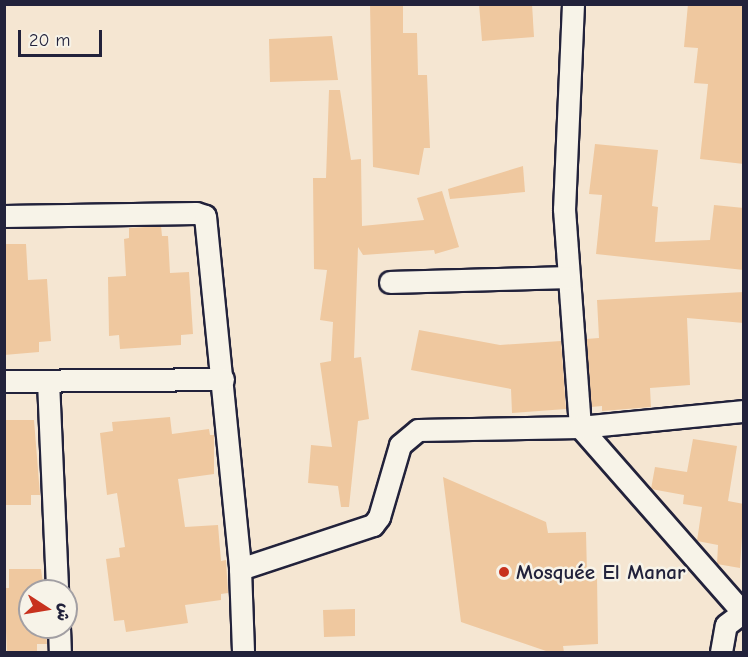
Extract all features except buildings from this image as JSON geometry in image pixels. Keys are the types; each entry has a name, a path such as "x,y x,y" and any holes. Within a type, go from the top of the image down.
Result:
{"street":[{"path":"573,4 564,209 580,427 743,614 726,625 722,652"},
{"path":"4,216 196,213 205,216 223,379 240,569 243,652"},
{"path":"390,282 569,277"},
{"path":"4,381 223,379"},
{"path":"48,381 56,579"},
{"path":"240,569 373,525 379,517 400,445 418,430 580,427 744,411"}],"place":[{"name":"Mosquée El Manar","path":"504,572"}]}
